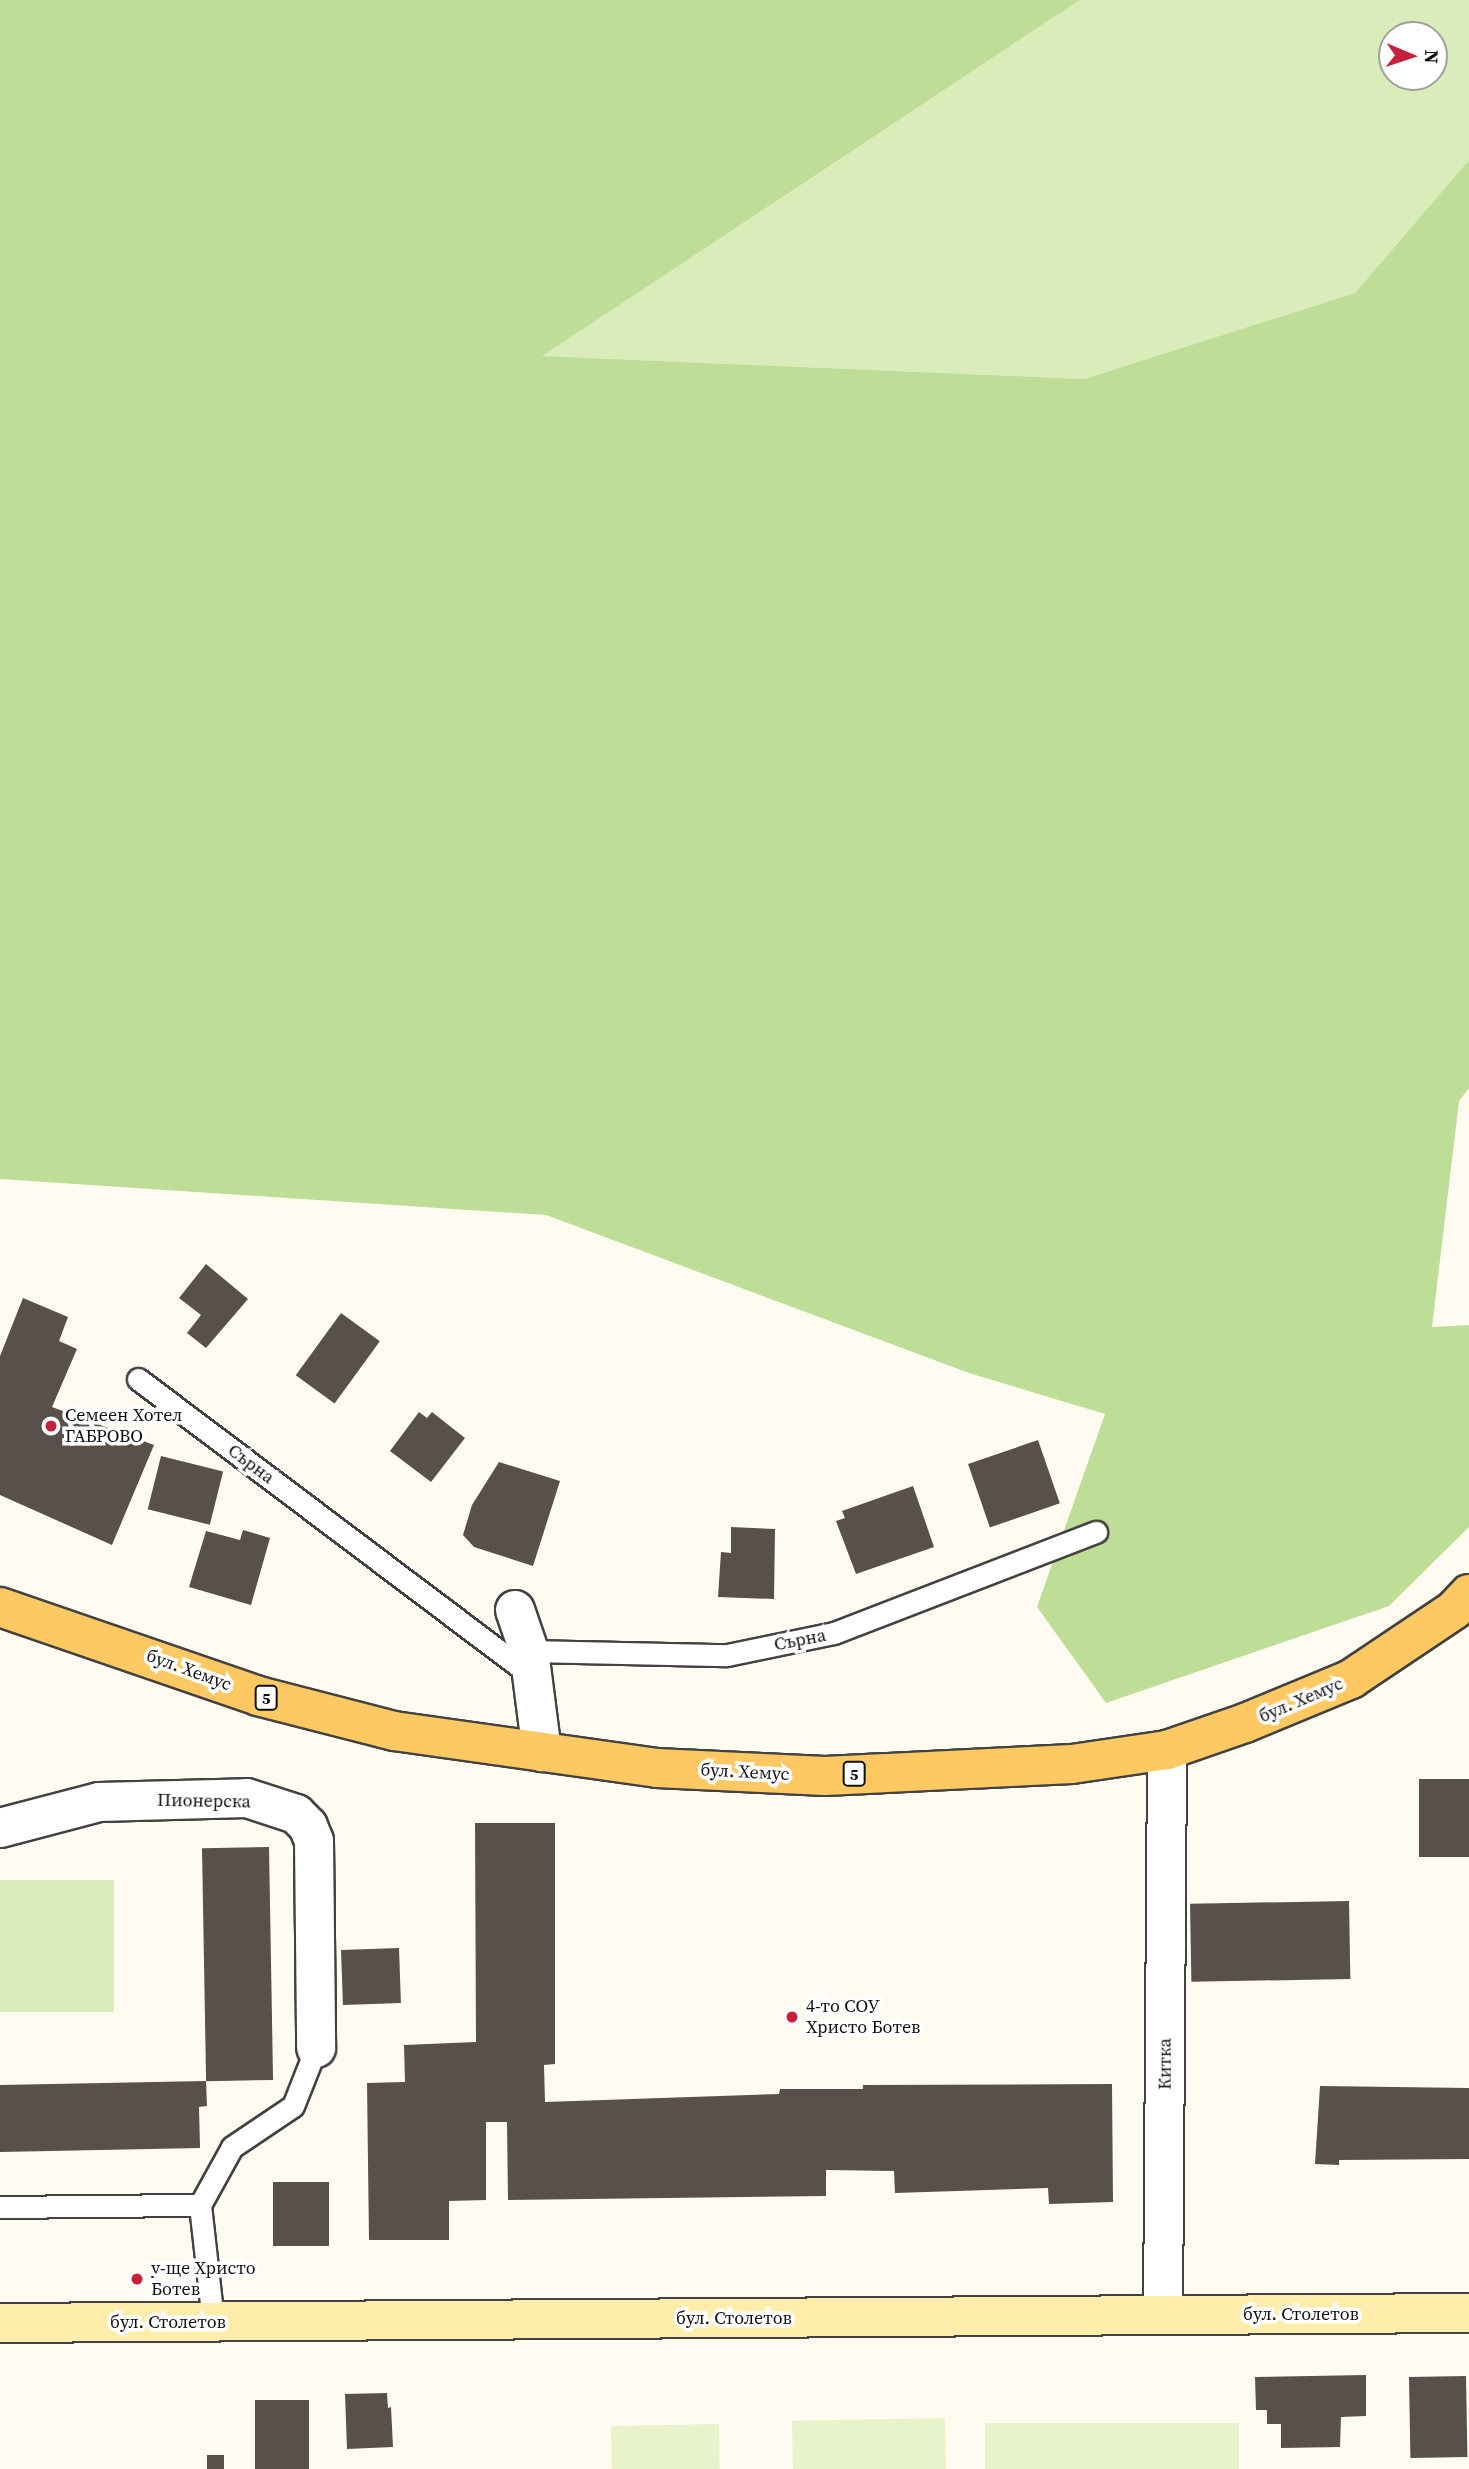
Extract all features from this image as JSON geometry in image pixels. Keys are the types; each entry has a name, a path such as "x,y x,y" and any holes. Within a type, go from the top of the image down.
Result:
{"main road":[{"name":"бул. Хемус","path":"0,1606 258,1696 394,1731 657,1768 825,1776 1072,1764 1167,1750 1245,1723 1351,1679 1454,1610 1469,1594"},
{"name":"бул. Столетов","path":"0,2323 1469,2313"}],"street":[{"path":"515,1610 531,1663 542,1752"},
{"name":"Китка","path":"1163,2315 1167,1750"},
{"name":"Пионерска","path":"0,1828 99,1802 247,1798 296,1814 309,1826 314,1841 316,2048"}],"lane":[{"name":"Сърна","path":"138,1379 531,1663 727,1655 834,1633 1096,1532"},
{"path":"213,2322 200,2205 232,2147 293,2106 316,2048"},
{"path":"0,2207 200,2205"}],"green space":[{"path":"0,0 1080,0 542,356 1084,379 1355,293 1469,160 1469,1088 1459,1101 1432,1327 1469,1325 1469,1527 1389,1606 1106,1703 1037,1607 1105,1414 969,1373 546,1215 0,1179"},
{"path":"1080,0 1469,0 1469,160 1355,293 1084,379 541,356"},
{"path":"0,1880 114,1880 114,2012 0,2012"},
{"path":"945,2418 946,2469 793,2469 792,2421"},
{"path":"985,2423 1239,2423 1239,2469 985,2469"},
{"path":"719,2424 720,2469 612,2469 611,2426"}],"building":[{"path":"206,1264 248,1299 206,1348 187,1333 201,1315 179,1298"},
{"name":"Семеен Хотел ГАБРОВО","path":"23,1298 68,1317 59,1341 77,1349 52,1407 154,1445 112,1545 0,1495 0,1356"},
{"path":"341,1313 380,1341 335,1404 296,1375"},
{"path":"419,1412 427,1418 432,1412 465,1438 431,1482 390,1451"},
{"path":"1038,1440 1060,1503 990,1527 968,1464"},
{"path":"161,1456 223,1471 210,1525 148,1509"},
{"path":"499,1462 560,1481 533,1566 474,1547 463,1535 472,1505"},
{"path":"913,1486 934,1547 856,1574 836,1521 845,1518 842,1511"},
{"path":"731,1527 775,1529 774,1599 718,1597 721,1552 731,1553"},
{"path":"243,1530 270,1538 251,1605 189,1587 206,1531 240,1540"},
{"path":"1419,1779 1469,1779 1469,1857 1419,1857"},
{"path":"475,1823 555,1823 555,2064 544,2065 545,2102 779,2094 780,2089 863,2089 863,2085 1112,2084 1113,2202 1049,2204 1048,2188 895,2193 894,2171 826,2170 826,2196 508,2200 507,2122 486,2122 486,2200 449,2201 449,2240 369,2240 367,2083 405,2082 404,2045 476,2042"},
{"path":"269,1847 273,2080 206,2081 202,1848"},
{"path":"1349,1901 1350,1979 1191,1982 1190,1904"},
{"path":"399,1948 401,2003 343,2005 341,1950"},
{"path":"206,2081 207,2106 199,2107 200,2148 0,2152 0,2085"},
{"path":"1320,2086 1469,2088 1469,2159 1339,2160 1339,2165 1315,2164"},
{"path":"273,2182 329,2182 329,2246 273,2246"},
{"path":"1366,2375 1366,2416 1341,2417 1340,2447 1281,2448 1281,2424 1267,2424 1267,2410 1256,2410 1255,2377"},
{"path":"1466,2376 1467,2457 1410,2458 1409,2377"},
{"path":"387,2393 388,2408 391,2407 393,2447 347,2449 345,2394"},
{"path":"255,2400 309,2400 309,2469 255,2469"},
{"path":"207,2455 224,2455 224,2469 207,2469"}],"place":[{"name":"Семеен Хотел ГАБРОВО","path":"51,1426"},
{"name":"4-то СОУ Христо Ботев","path":"792,2017"},
{"name":"у-ще Христо Ботев","path":"137,2279"}]}
